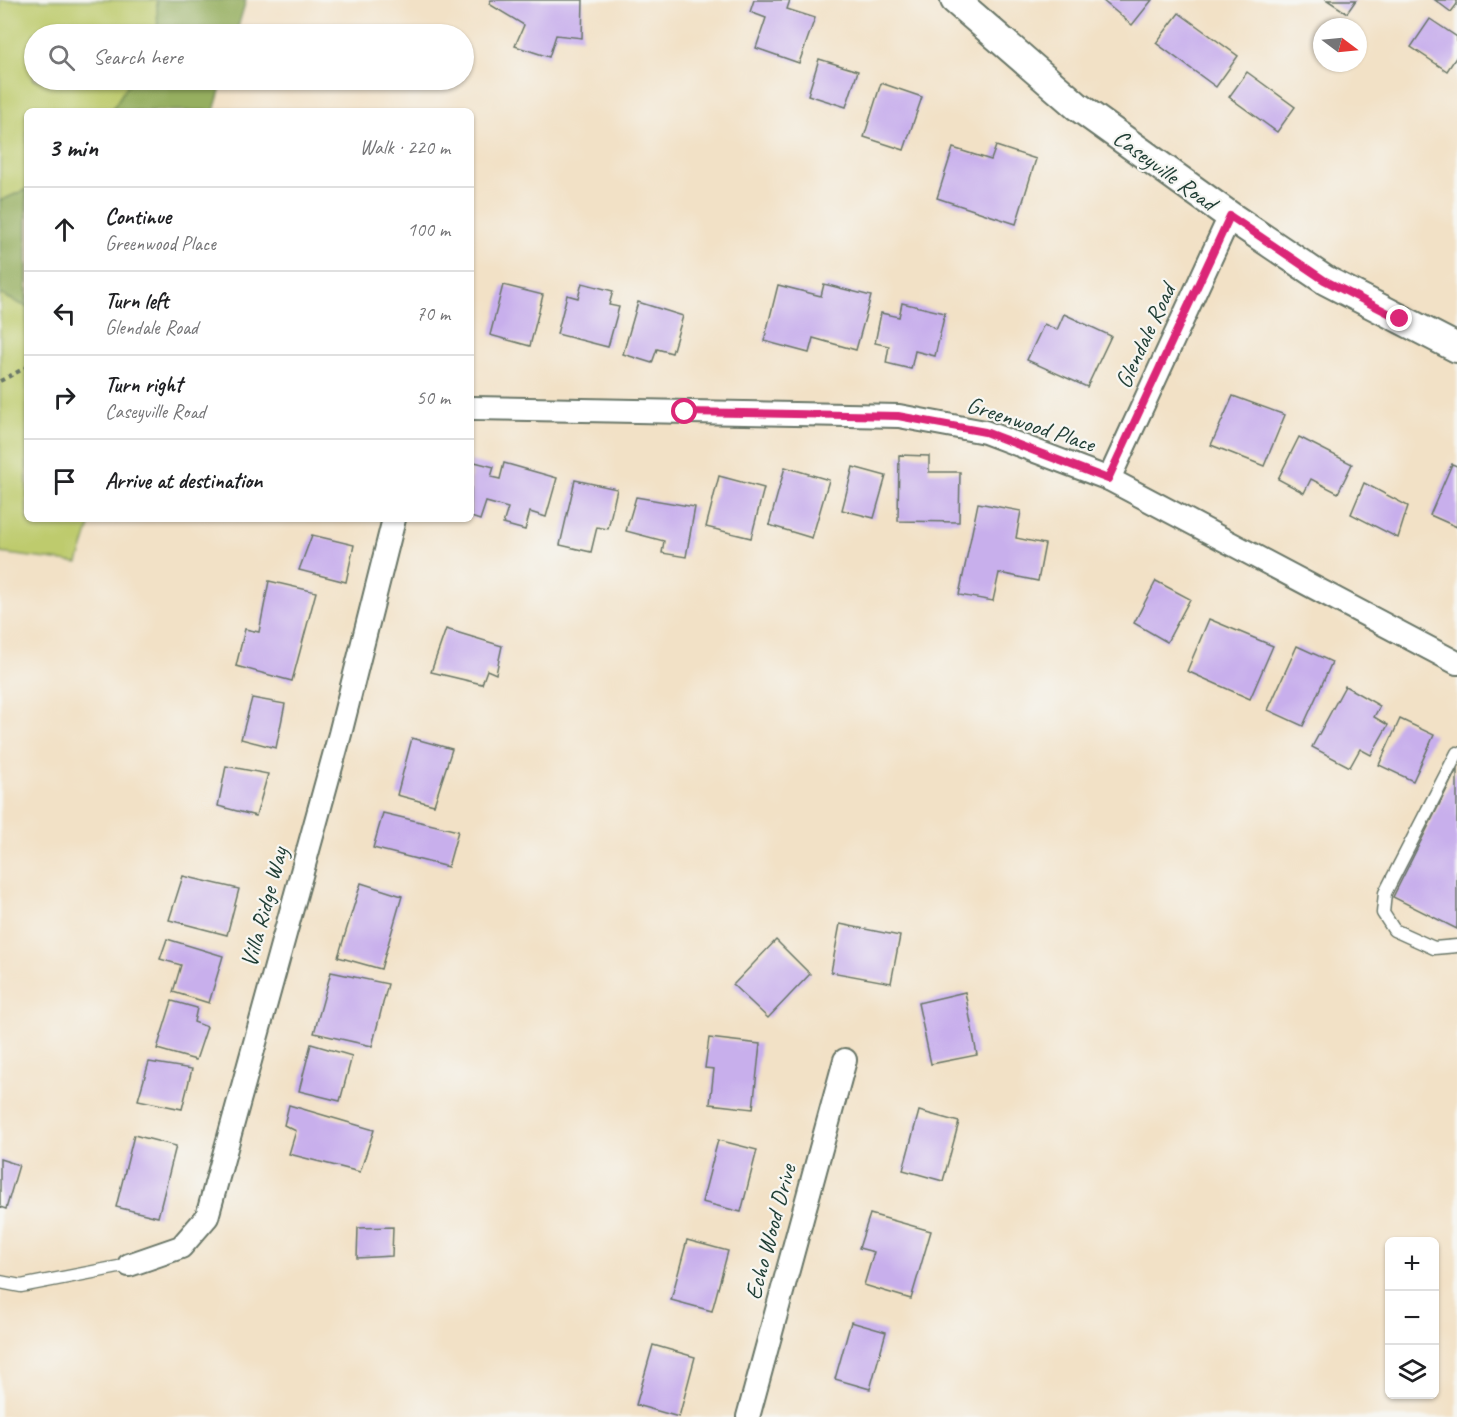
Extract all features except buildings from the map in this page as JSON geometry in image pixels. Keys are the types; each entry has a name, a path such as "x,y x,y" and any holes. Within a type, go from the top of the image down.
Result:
{"street":[{"name":"Caseyville Road","path":"955,0 1077,106 1230,216 1324,280 1457,348"},
{"name":"Glendale Road","path":"1108,479 1230,216"},
{"name":"Greenwood Place","path":"474,408 898,416 985,432 1108,479 1457,663"},
{"name":"Villa Ridge Way","path":"129,1265 181,1247 207,1217 340,734 393,522"},
{"name":"Echo Wood Drive","path":"748,1417 845,1060"}],"lane":[{"path":"1457,753 1385,893 1383,913 1394,930 1434,948 1457,946"},
{"path":"0,1282 21,1286 129,1265"}],"path":[{"path":"0,381 24,369"}],"green space":[{"path":"0,0 157,0 158,24 24,24 24,90 125,90 113,108 24,108 24,190 0,201"},
{"path":"157,0 246,0 239,24 158,24"},
{"path":"125,90 220,90 215,108 113,108"},
{"path":"24,190 24,306 0,294 0,201"},
{"path":"0,294 24,306 24,522 91,522 78,563 0,553"}],"route":[{"path":"685,412 898,416 985,432 1108,479 1230,216 1324,280 1400,319"}]}
